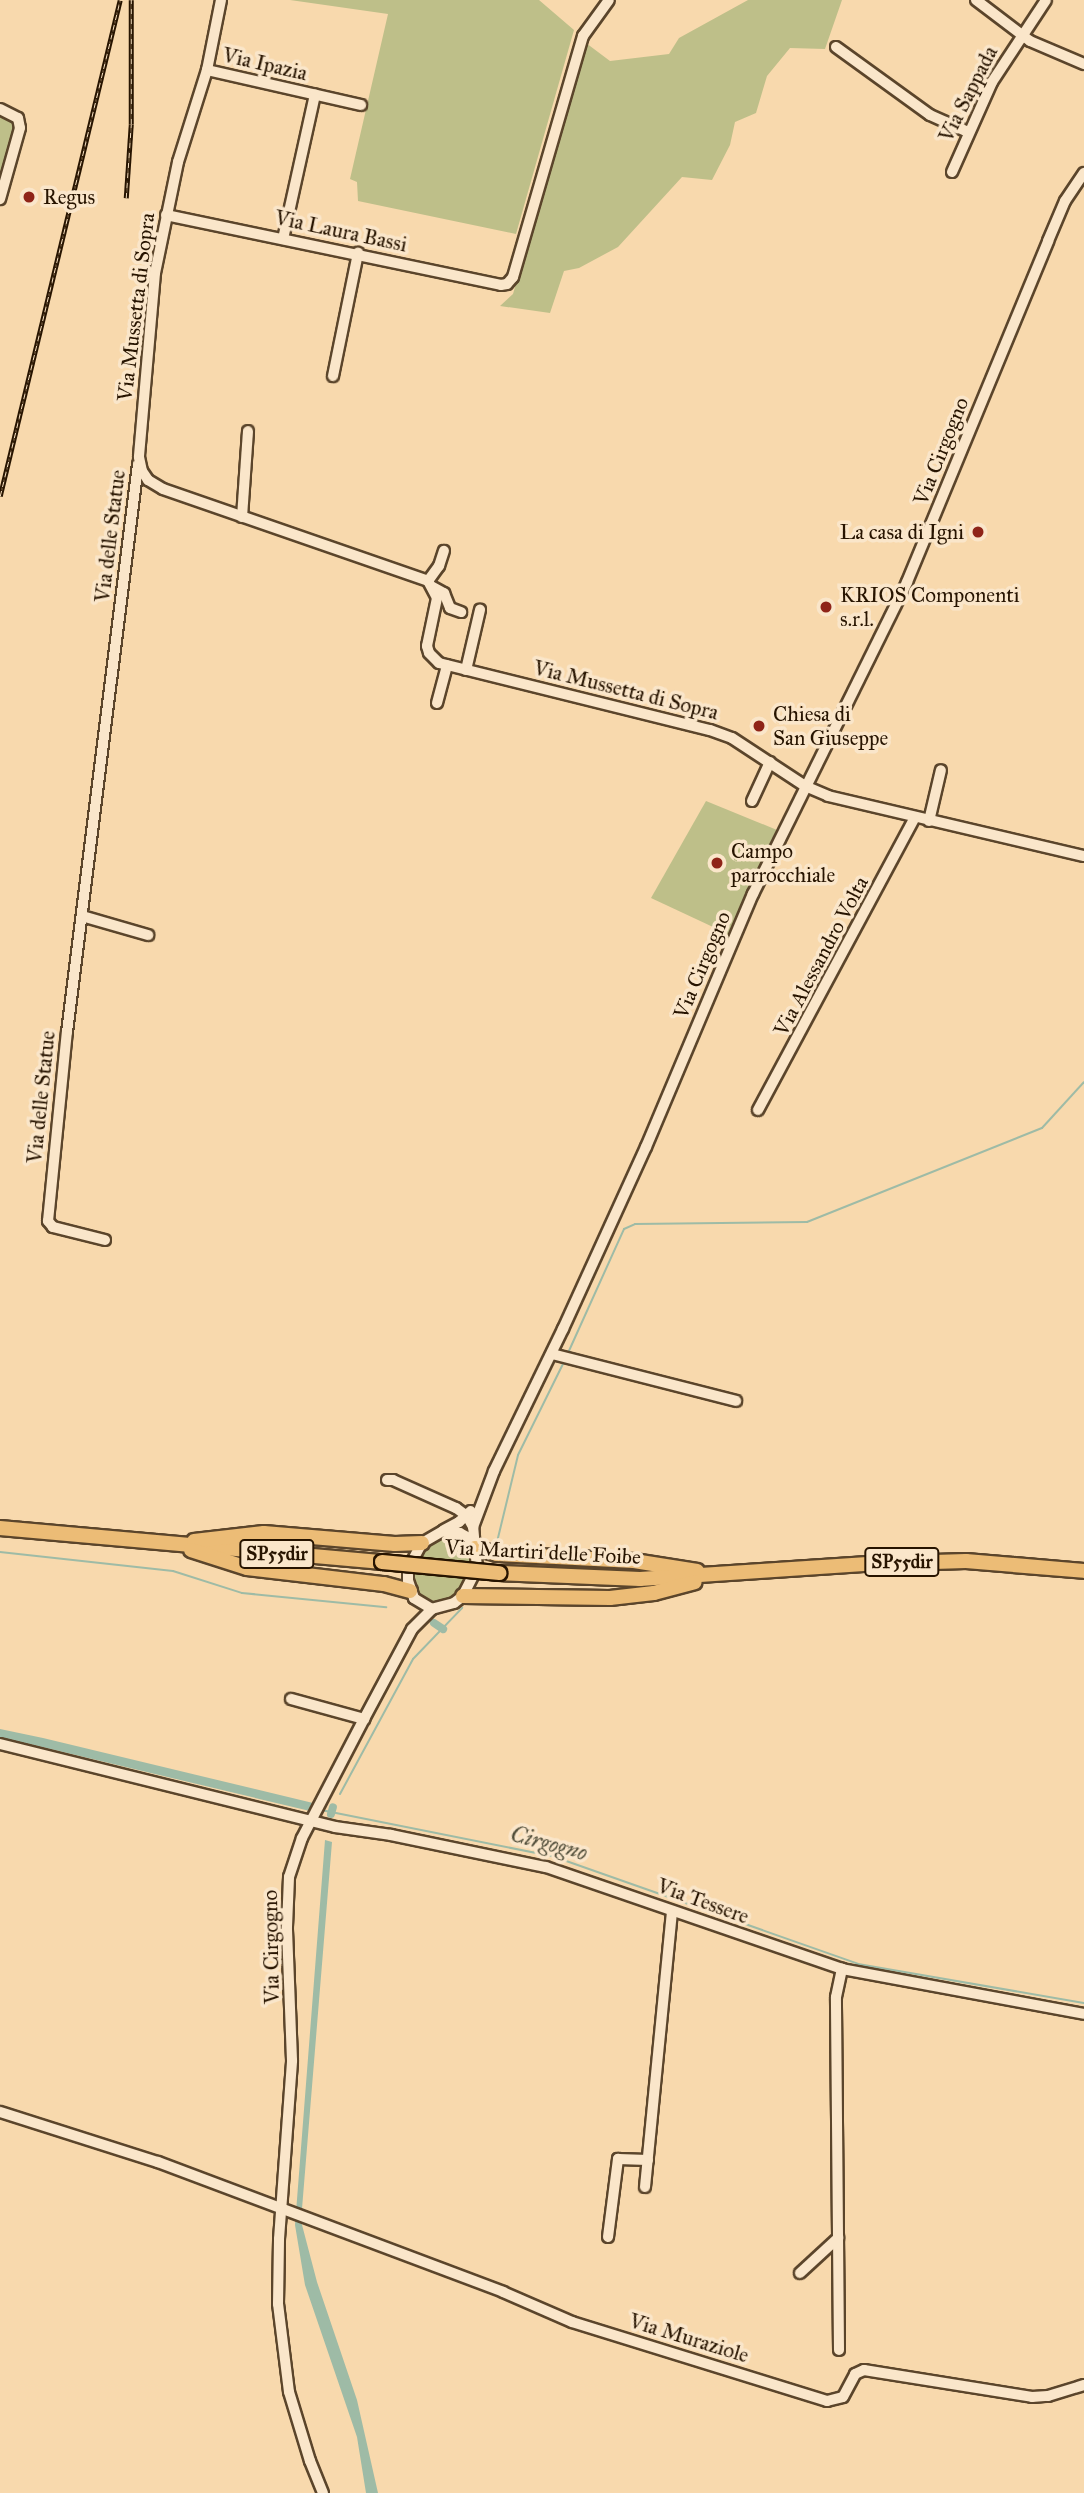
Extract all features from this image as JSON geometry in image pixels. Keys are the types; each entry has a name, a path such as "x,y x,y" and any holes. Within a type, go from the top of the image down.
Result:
{"highway":[{"name":"Via Martiri delle Foibe","path":"0,1528 499,1573 608,1580 928,1562 1007,1563 1084,1571"},
{"path":"173,1543 264,1533 396,1544 422,1543"},
{"path":"173,1543 247,1568 384,1584 412,1595"},
{"path":"475,1548 496,1554 651,1563 720,1574"},
{"path":"463,1596 629,1596 668,1590 720,1574"}],"street":[{"name":"Via Mussetta di Sopra","path":"139,457 155,273 178,162 207,71 221,0"},
{"name":"Via Laura Bassi","path":"166,215 501,285 507,284 513,277 583,36 609,0"},
{"path":"975,0 1021,35 1048,51 1084,64"},
{"name":"Via Sappada","path":"952,172 992,82 1046,0"},
{"path":"836,47 930,116 968,132"},
{"name":"Via Ipazia","path":"207,71 361,105"},
{"name":"Via Ipazia","path":"283,239 315,95"},
{"path":"0,109 18,118 20,128 0,199"},
{"path":"1075,184 1084,163"},
{"name":"Via Cirgogno","path":"475,1548 474,1527 482,1497 552,1354 646,1147 734,937 805,786 913,569 1048,241 1075,184 1084,173"},
{"path":"333,376 358,253"},
{"path":"242,517 248,432"},
{"path":"139,457 142,471 153,484 430,584 444,593 450,608 461,611"},
{"name":"Via delle Statue","path":"105,1240 53,1227 48,1221 65,1046 110,662 139,457"},
{"path":"430,584 444,551"},
{"path":"430,584 437,598 427,646 433,658 447,666 437,703"},
{"path":"466,670 480,610"},
{"name":"Via Mussetta di Sopra","path":"447,666 691,724 732,738 805,786 828,796 1084,856"},
{"path":"752,801 770,762"},
{"path":"929,821 942,770"},
{"name":"Via Alessandro Volta","path":"758,1110 915,817"},
{"path":"82,916 148,935"},
{"path":"552,1354 736,1401"},
{"name":"Via Cirgogno","path":"387,1480 438,1500 467,1516 474,1527"},
{"name":"Via Cirgogno","path":"443,1531 467,1516 482,1497"},
{"path":"443,1531 460,1533 475,1548 477,1568 463,1596 446,1607 432,1608 412,1595 408,1569 422,1543 443,1531"},
{"name":"Via Cirgogno","path":"412,1595 412,1629"},
{"name":"Via Cirgogno","path":"323,2493 297,2422 280,2345 277,2278 286,2212 292,2060 288,1890 298,1849 320,1801 412,1629 432,1608"},
{"path":"291,1699 364,1719"},
{"name":"Via Tessere","path":"0,1744 311,1821 546,1867 842,1969 1084,2014"},
{"path":"645,2187 672,1911"},
{"path":"839,2350 836,1997 842,1969"},
{"path":"0,2112 158,2162 286,2212"},
{"path":"608,2237 618,2159 648,2160"},
{"name":"Via Muraziole","path":"286,2212 510,2294 572,2322 827,2401 843,2397 855,2374 864,2370 1032,2397 1048,2396 1084,2385"},
{"path":"800,2273 838,2238"}],"green space":[{"path":"290,0 539,0 574,30 516,234 358,201 357,182 350,179 388,14"},
{"path":"748,0 842,0 825,49 790,48 767,76 756,113 735,122 730,145 712,180 682,177 618,247 579,268 564,271 550,313 500,306 513,294 586,43 610,61 669,54 679,38"},
{"path":"0,115 12,120 16,129 0,185"},
{"name":"Campo parrocchiale","path":"706,801 777,830 728,934 651,898"},
{"path":"448,1535 457,1536 469,1545 473,1562 456,1596 435,1603 417,1593 412,1574 430,1542"}],"shaded area":[{"path":"0,1729 313,1803 310,1811 0,1737"},
{"path":"325,1840 332,1842 301,2221 317,2282 357,2400 378,2493 366,2493 357,2437 305,2285 295,2225"}],"waterway":[{"path":"568,1353 624,1229 635,1224 807,1222 1042,1128 1084,1082"},
{"path":"497,1542 518,1455 563,1364"},
{"path":"0,1552 173,1571 242,1593 386,1607"},
{"path":"340,1794 413,1659 462,1608"},
{"path":"434,1623 443,1629"},
{"name":"Cirgogno","path":"331,1814 333,1807"},
{"name":"Cirgogno","path":"321,1810 552,1856 858,1964 1084,2003"}],"railway":[{"path":"0,496 120,0"},
{"path":"126,198 131,124 131,0"}],"place":[{"name":"Regus","path":"29,197"},
{"name":"La casa di Igni","path":"978,532"},
{"name":"KRIOS Componenti s.r.l.","path":"826,607"},
{"name":"Chiesa di San Giuseppe","path":"759,726"},
{"name":"Campo parrocchiale","path":"717,863"}]}
